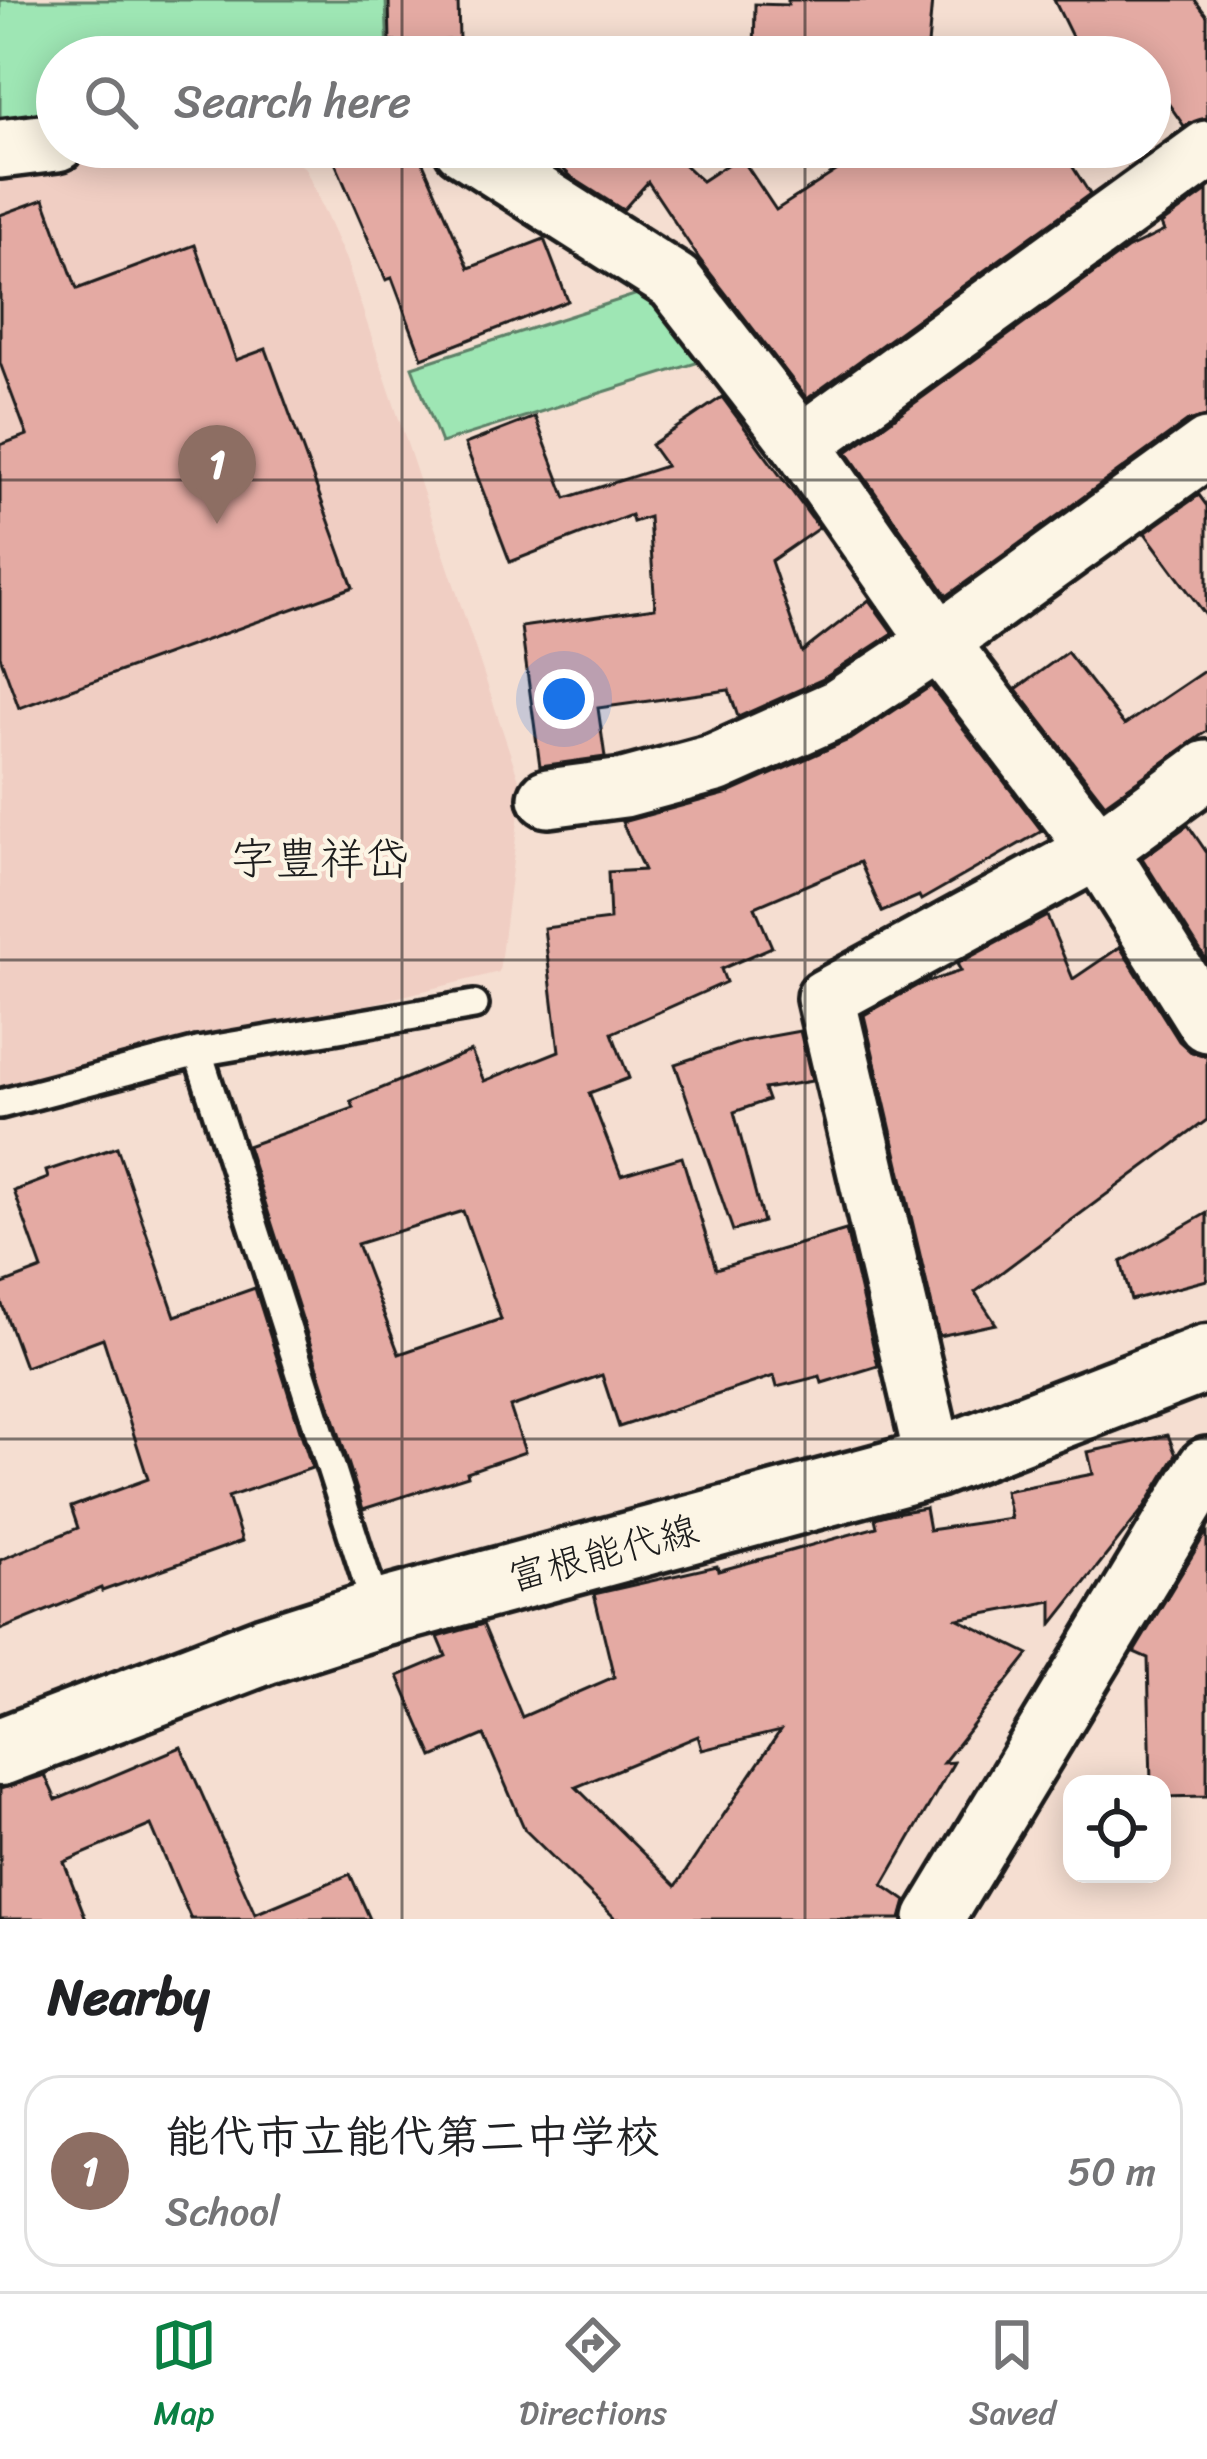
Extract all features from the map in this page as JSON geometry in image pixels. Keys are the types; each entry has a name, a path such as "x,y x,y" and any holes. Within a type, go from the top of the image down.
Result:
{"main road":[{"name":"富根能代線","path":"0,1752 266,1650 378,1614 935,1463 1207,1358"}],"street":[{"path":"0,149 36,145"},
{"path":"801,444 1207,150"},
{"path":"496,168 675,281 801,444 939,642 1098,850 1207,1023"},
{"path":"548,798 624,788 716,763 839,708 939,642 1207,448"},
{"path":"935,1463 826,998 1098,850 1207,770"},
{"path":"934,1919 1207,1467"}],"lane":[{"path":"0,1104 198,1052 474,1005"},
{"path":"198,1052 378,1614"}],"shaded area":[{"path":"36,168 305,168 346,260 522,789 499,972 0,1097 0,174"}],"green space":[{"path":"0,0 386,0 387,36 36,36 36,126 0,130"},
{"path":"656,288 712,358 441,443 412,367"}],"building":[{"path":"389,0 458,0 459,36 390,36"},
{"path":"788,0 932,0 929,36 754,36 755,4 788,5"},
{"path":"1054,0 1195,0 1207,16 1207,118 1184,126 1171,107 1171,36 1072,36"},
{"path":"337,168 425,168 469,268 544,239 568,301 422,358 392,278 386,280"},
{"path":"562,168 688,168 702,181 722,168 748,168 776,210 841,168 1073,168 1090,194 807,399 700,260 648,182 623,210"},
{"path":"1207,191 1207,416 1188,421 947,596 847,452 1127,249 1164,231 1161,224"},
{"path":"44,199 77,289 195,245 236,360 266,349 353,587 19,708 0,656 0,445 27,435 0,363 0,215"},
{"path":"722,397 819,528 771,561 802,652 869,600 893,633 823,679 738,717 729,690 598,708 605,757 540,766 521,627 655,608 649,517 633,522 631,515 510,562 465,444 535,417 566,498 666,466 651,445"},
{"path":"1199,495 1207,506 1207,617 1145,533"},
{"path":"1067,652 1124,725 1207,669 1207,731 1105,804 1016,689"},
{"path":"931,686 1042,831 921,900 919,896 882,912 860,862 755,907 772,947 721,969 726,982 612,1033 629,1078 589,1093 621,1175 682,1157 716,1269 846,1230 878,1366 822,1383 820,1376 777,1387 774,1376 619,1427 602,1375 510,1407 525,1452 467,1472 468,1476 363,1509 247,1146 354,1108 351,1101 471,1051 484,1081 559,1051 544,928 610,920 608,872 644,870 622,822 729,793 853,738","holes":["463,1211 501,1319 399,1354 357,1244"]},
{"path":"1188,825 1207,853 1207,961 1142,858"},
{"path":"1047,916 1073,979 1120,947 1179,1041 1191,1052 1207,1056 1207,1120 975,1292 996,1324 939,1336 864,1015 918,985 961,971 957,964"},
{"path":"800,1031 812,1081 764,1089 768,1100 734,1112 763,1222 733,1231 675,1064 745,1041"},
{"path":"117,1147 175,1316 255,1288 312,1468 228,1497 242,1541 101,1588 0,1630 0,1560 78,1528 71,1507 148,1479 103,1338 25,1367 0,1299 0,1285 42,1269 14,1191 48,1178 46,1171"},
{"path":"1207,1213 1207,1280 1131,1300 1121,1262"},
{"path":"1168,1435 1176,1455 1143,1509 1052,1624 1052,1601 958,1619 1029,1654 943,1763 954,1762 883,1885 906,1901 901,1919 616,1919 525,1830 484,1735 433,1757 398,1676 446,1656 438,1637 483,1624 522,1717 614,1677 594,1594 717,1566 718,1571 877,1527 875,1518 890,1514 925,1508 929,1530 1011,1518 1005,1491 1093,1474 1088,1452","holes":["780,1731 676,1886 576,1787 698,1736 702,1750"]},
{"path":"1207,1531 1207,1796 1171,1797 1171,1775 1151,1775 1148,1658 1134,1652"},
{"path":"181,1747 255,1914 350,1874 370,1919 191,1919 151,1825 64,1862 86,1919 0,1919 0,1789 45,1775 56,1800"}],"place":[{"name":"能代市立能代第二中学校","path":"217,524"}],"district":[{"name":"字豊祥岱","path":"320,859"}]}
